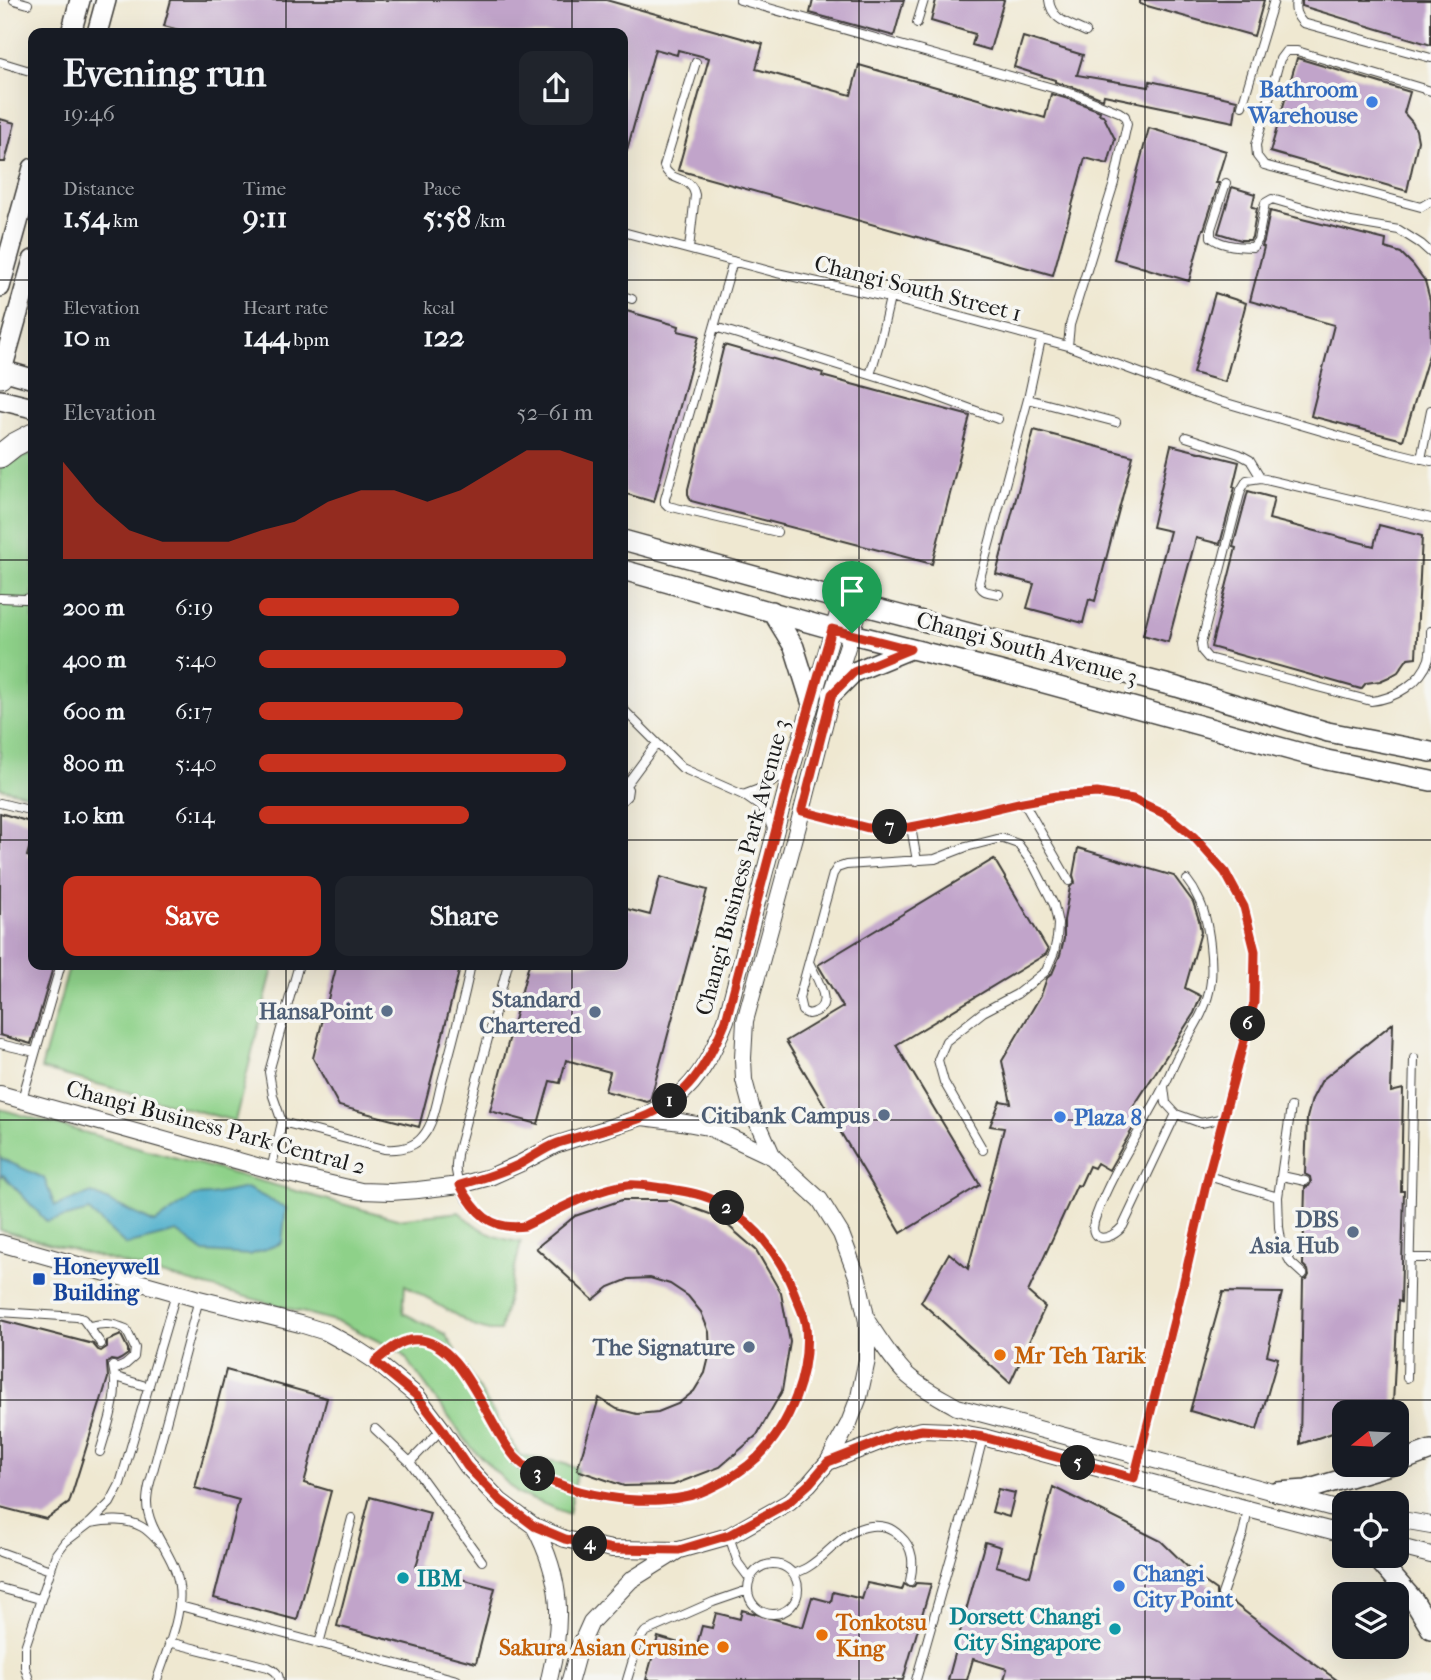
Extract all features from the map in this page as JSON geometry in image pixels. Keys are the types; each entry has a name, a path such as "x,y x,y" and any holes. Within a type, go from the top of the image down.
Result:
{"main road":[{"path":"0,456 28,438"}],"street":[{"path":"72,28 80,0"},
{"path":"98,28 106,0"},
{"path":"0,287 28,186"},
{"path":"28,278 1,372 28,378"},
{"path":"0,400 28,407"},
{"name":"Changi South Avenue 3","path":"628,541 1177,687 1328,732 1431,752"},
{"name":"Changi South Avenue 3","path":"628,571 832,629 1327,760 1431,781"},
{"name":"Changi Business Park Avenue 3","path":"642,1118 677,1097 696,1076 713,1051 726,1020 792,768 832,629 852,602"},
{"name":"Changi Business Park Avenue 3","path":"772,1157 752,1110 744,1080 745,1021 832,694 852,633 852,602"},
{"path":"772,611 794,647 811,701"},
{"path":"832,694 854,672 910,649"},
{"name":"Changi Business Park Central 2","path":"0,1094 271,1170 361,1191 391,1192 460,1185 490,1177 555,1145 642,1118 708,1127 772,1157 820,1200 841,1234 858,1279 867,1321 867,1360 859,1397 849,1423 828,1462"},
{"path":"0,1243 326,1332 375,1362 417,1396 467,1466 500,1500 534,1526 565,1539 612,1549 679,1550"},
{"path":"867,1321 907,1375 957,1407 1332,1508"},
{"path":"570,1680 578,1651 591,1622 631,1580 679,1550 729,1535 789,1502 828,1462 897,1435 922,1430 983,1437 1332,1531"},
{"path":"1409,1458 1431,1450"},
{"path":"1278,1492 1306,1490 1350,1477"},
{"path":"1409,1521 1431,1525"},
{"path":"534,1526 555,1576 560,1616 556,1652 549,1680"},
{"path":"1409,1549 1431,1555"},
{"path":"1385,1568 1414,1601 1431,1629"}],"lane":[{"path":"14,0 28,4"},
{"path":"740,0 1074,94 1125,117 1127,124 1114,183 1070,325 1068,346"},
{"path":"917,23 924,0"},
{"path":"1049,0 1050,8 1057,19 1086,32"},
{"path":"1242,107 1274,0"},
{"path":"1296,0 1297,16 1303,23 1431,58"},
{"path":"1431,91 1297,51 1286,51 1280,59 1256,145 1257,156 1264,165 1421,207 1431,201"},
{"path":"0,62 28,70"},
{"path":"689,249 694,189 687,182 668,174 664,166 696,62"},
{"path":"1226,183 1211,229 1211,237 1217,242 1253,247 1258,240 1265,203 1272,199 1351,222 1399,230 1431,253"},
{"name":"Changi South Street 1","path":"628,233 808,281 890,298 1068,346 1199,395 1390,452 1431,461"},
{"path":"733,261 665,503 668,506 777,532"},
{"path":"628,298 632,299"},
{"path":"870,375 890,298"},
{"path":"715,327 922,391 998,419"},
{"path":"999,594 984,591 979,582 1028,399 1041,339"},
{"path":"1028,399 1116,422"},
{"path":"1421,459 1431,410"},
{"path":"1186,437 1250,460 1261,478"},
{"path":"1431,518 1261,478 1247,480 1241,490 1200,643 1208,658 1371,701 1382,700 1409,686 1418,677 1429,660 1431,631"},
{"path":"0,596 28,597"},
{"path":"628,714 682,768 743,795 759,806 775,834"},
{"path":"628,779 657,743"},
{"path":"743,795 767,786 792,768"},
{"path":"802,811 868,828 911,827 1057,796 1097,793 1133,799 1167,815 1194,837 1225,872 1244,907 1255,951 1254,1003 1208,1176 1134,1478"},
{"path":"1023,802 1069,881"},
{"path":"0,803 28,810"},
{"path":"911,827 917,861"},
{"path":"809,962 824,1001 822,1008 808,1014 802,1011 799,998 832,874 837,868 846,865 935,859 1001,838 1018,844 1034,866 1054,905 1058,925 1054,952 1046,971 1017,995 983,1012 946,1041 939,1060 944,1082 983,1150"},
{"path":"1176,1114 1123,1226 1113,1237 1097,1237 1093,1231 1094,1219 1108,1186 1164,1087 1205,1007 1210,990 1211,970 1205,916 1198,897 1187,880"},
{"path":"22,1100 59,970"},
{"path":"271,1170 282,1122 273,1096 269,1072 297,970"},
{"path":"282,1122 384,1149 396,1150 423,1138 435,1109 470,970"},
{"path":"375,1362 392,1348 409,1340 426,1340 440,1346 457,1363 512,1454 524,1467 554,1482 595,1495 640,1502 678,1499 706,1491 729,1479 757,1458 776,1435 790,1410 799,1385 807,1354 806,1323 790,1282 780,1261 757,1231 720,1203 685,1191 628,1185 600,1192 525,1226 514,1227 486,1219 470,1204 460,1185 456,1169 457,1154 506,970"},
{"path":"0,1044 35,1052"},
{"path":"1407,1378 1414,1058"},
{"path":"1164,1087 1166,1103 1176,1114 1201,1123 1224,1118"},
{"path":"1291,1107 1278,1197 1282,1247 1291,1263 1303,1274"},
{"path":"1208,1176 1278,1197"},
{"path":"1282,1176 1305,1181"},
{"path":"1409,1258 1431,1258"},
{"path":"29,1680 25,1667 25,1647 56,1554 65,1542 110,1503 120,1484 176,1293"},
{"path":"157,1680 180,1606 179,1585 173,1562 151,1522 147,1503 149,1486 199,1299"},
{"path":"0,1311 69,1315 83,1319 101,1344"},
{"path":"90,1326 115,1324 126,1329 135,1348 134,1357 114,1371"},
{"path":"114,1371 149,1387"},
{"path":"100,1452 114,1401 114,1371"},
{"path":"375,1429 410,1462 482,1561"},
{"path":"410,1462 442,1429"},
{"path":"916,1680 983,1437"},
{"path":"1222,1594 1243,1534 1248,1509"},
{"path":"319,1644 352,1518"},
{"path":"90,1523 110,1520 134,1524 142,1527 163,1545"},
{"path":"793,1574 808,1567 849,1532 881,1525 892,1529 904,1539 912,1553 913,1569 910,1581"},
{"path":"729,1535 738,1563 750,1579"},
{"path":"0,1552 50,1570"},
{"path":"775,1564 785,1567 793,1574 797,1584 793,1604 786,1611 776,1614 757,1608 748,1590 750,1579 756,1571 765,1566 775,1564"},
{"path":"0,1588 40,1599"},
{"path":"627,1680 639,1640 645,1632 713,1602 748,1590"},
{"path":"180,1606 457,1680"},
{"path":"169,1642 268,1667 275,1670 279,1680"}],"green space":[{"path":"28,455 28,795 0,788 0,467"},
{"path":"68,970 273,970 235,1121 41,1069"},
{"path":"0,1109 397,1219 459,1212 487,1233 521,1242 500,1331 476,1327 405,1285 403,1313 445,1334 520,1456 578,1468 569,1514 518,1494 470,1446 402,1353 342,1323 0,1230"}],"water":[{"path":"0,1158 44,1178 55,1206 92,1193 155,1223 194,1196 247,1188 286,1208 282,1243 250,1255 204,1252 177,1232 126,1245 89,1211 47,1222 3,1175 0,1176"}],"building":[{"path":"171,0 606,0 763,44 756,69 851,95 859,65 1045,118 1051,94 1100,111 1099,114 1103,115 1115,139 1108,164 1085,158 1053,275 678,170 709,58 678,50 677,55 655,49 628,146 628,28 164,26"},
{"path":"813,0 904,0 894,36 810,13"},
{"path":"936,0 1004,0 990,50 972,45 975,34 931,21"},
{"path":"1140,0 1264,0 1254,36 1140,4"},
{"path":"1302,0 1431,0 1431,45 1302,6"},
{"path":"1023,37 1083,55 1077,75 1149,87 1150,81 1237,100 1234,122 1104,95 1103,99 1014,67"},
{"path":"1297,58 1410,92 1404,113 1416,130 1418,141 1407,191 1270,152"},
{"path":"0,119 15,123 5,162 0,162"},
{"path":"1149,128 1226,151 1189,281 1114,259"},
{"path":"1232,187 1255,194 1252,207 1257,208 1250,240 1218,233"},
{"path":"1270,211 1386,240 1385,248 1401,253 1425,281 1430,300 1431,348 1403,440 1311,416 1334,325 1250,301"},
{"path":"1215,293 1246,303 1225,382 1193,373"},
{"path":"628,311 679,326 678,331 699,336 654,502 628,494"},
{"path":"724,345 823,373 822,376 970,416 932,564 691,501 688,489"},
{"path":"1034,430 1133,456 1095,601 1089,599 1083,623 1027,608 1034,584 996,574"},
{"path":"1171,445 1239,462 1220,544 1196,538 1168,642 1143,635 1170,531 1152,527"},
{"path":"1248,491 1274,498 1269,519 1374,546 1379,525 1422,536 1416,657 1408,658 1398,672 1380,681 1366,683 1361,689 1211,647"},
{"path":"0,813 28,821 28,970 52,970 31,1044 0,1035"},
{"name":"Plaza 8","path":"1078,848 1174,876 1193,902 1199,920 1201,932 1185,988 1201,996 1194,1013 1132,1109 1141,1114 1109,1170 1097,1163 1094,1168 1089,1166 1080,1186 1077,1185 1028,1292 1045,1307 1010,1383 921,1302 949,1253 968,1269 1004,1128 990,1126 1000,1101 1011,1103 1002,1061 1041,995 1060,955 1070,887 1075,882 1073,875"},
{"name":"Citibank Campus","path":"994,859 1048,950 1046,954 896,1045 980,1185 901,1233 786,1041 843,1007 818,965"},
{"name":"Standard Chartered","path":"660,877 707,890 650,1101 605,1091 610,1072 566,1060 560,1083 550,1081 538,1124 490,1111 527,970 628,970 628,909 650,915"},
{"name":"HansaPoint","path":"335,970 459,970 419,1127 339,1106 313,1058"},
{"name":"DBS Asia Hub","path":"1393,1023 1391,1092 1403,1089 1401,1302 1398,1301 1393,1400 1332,1400 1332,1433 1300,1444 1303,1280 1309,1275 1303,1265 1305,1187 1311,1182 1310,1177 1305,1174 1307,1118 1312,1099 1322,1080"},
{"name":"The Signature","path":"622,1200 671,1200 718,1217 756,1250 781,1293 790,1342 782,1391 757,1435 720,1467 673,1485 624,1486 577,1470 599,1398 617,1409 637,1414 658,1412 678,1404 694,1391 705,1373 710,1353 709,1332 701,1312 688,1296 670,1284 650,1278 629,1279 609,1287 593,1300 536,1248 575,1216"},
{"path":"1223,1292 1282,1293 1267,1355 1278,1358 1257,1430 1190,1411"},
{"path":"0,1320 93,1344 101,1351 107,1347 107,1341 121,1335 128,1349 128,1354 121,1359 107,1363 108,1378 69,1503 46,1519 0,1507"},
{"path":"226,1370 327,1398 304,1483 331,1491 297,1620 214,1598 239,1500 195,1488"},
{"name":"Changi City Point","path":"1053,1487 1161,1541 1199,1578 1216,1590 1218,1599 1227,1598 1337,1680 1004,1680 1007,1669 973,1659 967,1680 948,1680 985,1542 1001,1547 996,1566 1030,1576"},
{"path":"998,1489 1015,1493 1009,1517 992,1512"},
{"name":"IBM","path":"370,1497 430,1513 416,1567 495,1588 476,1663 337,1626"},
{"path":"867,1583 902,1590 904,1584 909,1587 916,1583 931,1584 903,1680 646,1680 658,1637 696,1648 702,1626 712,1628 716,1613 740,1619 742,1610 803,1627 812,1597 831,1602 833,1592 862,1599"}],"place":[{"name":"Bathroom Warehouse","path":"1372,102"},
{"name":"HansaPoint","path":"387,1011"},
{"name":"Standard Chartered","path":"595,1012"},
{"name":"Citibank Campus","path":"884,1115"},
{"name":"Plaza 8","path":"1060,1117"},
{"name":"DBS Asia Hub","path":"1353,1232"},
{"name":"Honeywell Building","path":"39,1279"},
{"name":"The Signature","path":"749,1347"},
{"name":"Mr Teh Tarik","path":"1000,1355"},
{"name":"IBM","path":"403,1578"},
{"name":"Changi City Point","path":"1119,1586"},
{"name":"Dorsett Changi City Singapore","path":"1115,1629"},
{"name":"Tonkotsu King","path":"822,1635"},
{"name":"Sakura Asian Crusine","path":"723,1647"}],"route":[{"path":"832,629 852,633 910,649 854,672 832,694 802,811 868,828 911,827 1057,796 1097,793 1133,799 1167,815 1194,837 1225,872 1244,907 1255,951 1254,1003 1208,1176 1134,1478 983,1437 922,1430 870,1444 828,1462 789,1502 729,1535 679,1550 612,1549 565,1539 534,1526 500,1500 467,1466 417,1396 375,1362 392,1348 409,1340 426,1340 440,1346 457,1363 512,1454 524,1467 554,1482 595,1495 640,1502 678,1499 706,1491 729,1479 757,1458 776,1435 790,1410 799,1385 807,1354 806,1323 780,1261 757,1231 720,1203 685,1191 628,1185 600,1192 525,1226 501,1225 486,1219 470,1204 460,1185 490,1177 555,1145 642,1118 677,1097 696,1076 713,1051 726,1020 792,768 832,629"}]}
